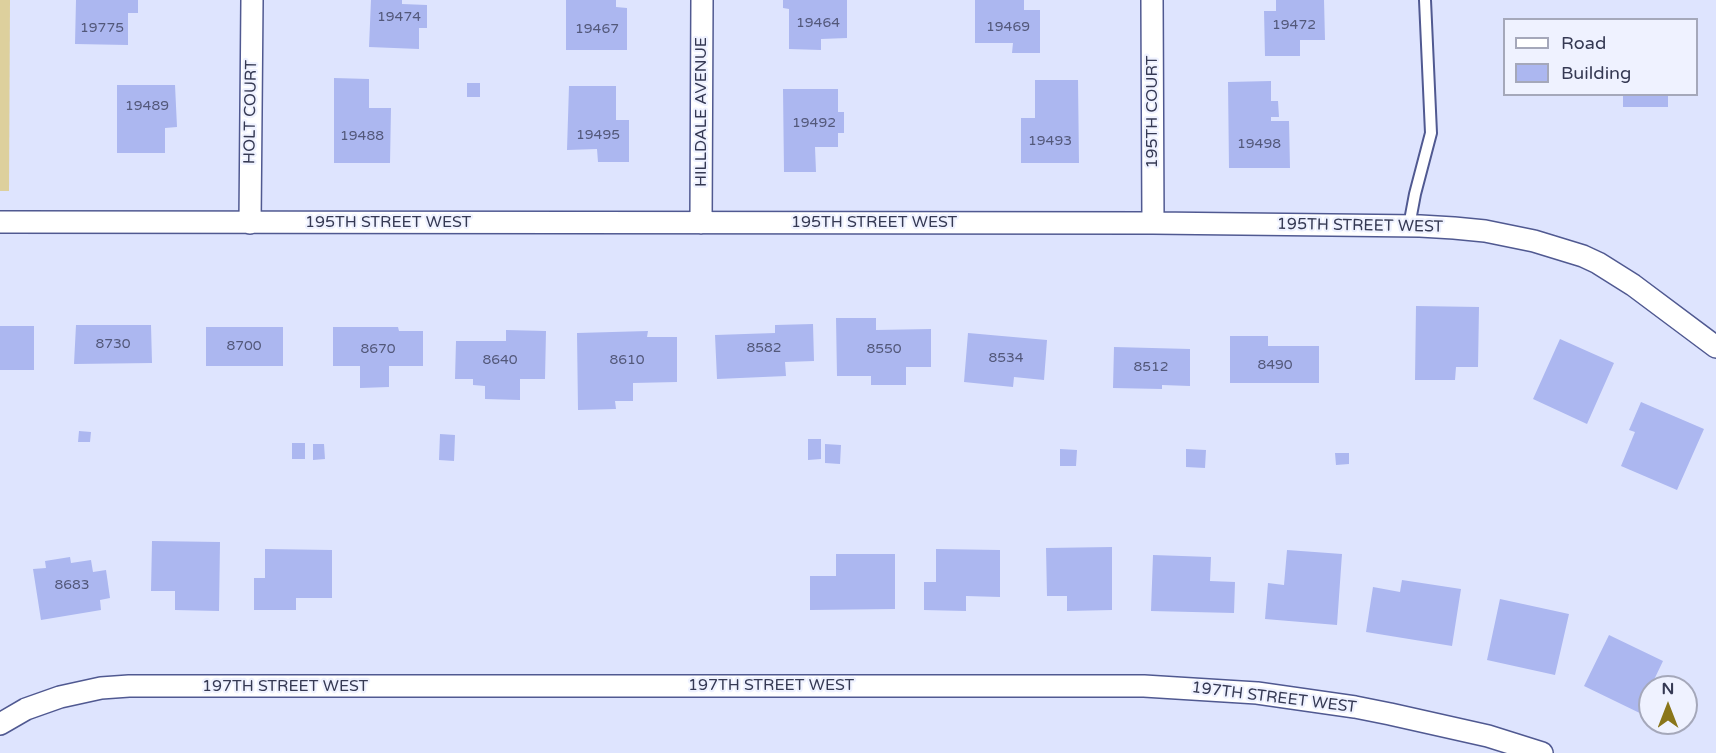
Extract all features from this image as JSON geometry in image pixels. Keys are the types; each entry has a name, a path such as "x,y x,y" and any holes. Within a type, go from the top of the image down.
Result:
{"street":[{"name":"HOLT COURT","path":"250,223 252,0"},
{"name":"HILLDALE AVENUE","path":"701,223 702,0"},
{"name":"195TH COURT","path":"1152,0 1153,223"},
{"name":"195TH STREET WEST","path":"0,222 1153,223 1409,226 1485,231 1534,241 1598,263 1633,285 1716,347"},
{"name":"197TH STREET WEST","path":"0,724 26,709 60,697 101,688 129,686 1144,686 1257,693 1355,707 1480,734 1542,753"}],"lane":[{"path":"1409,226 1431,134 1425,0"}],"shaded area":[{"path":"0,0 10,0 9,191 0,191"}],"building":[{"path":"76,0 138,0 138,13 128,13 128,45 75,44"},
{"path":"371,0 402,0 402,4 427,5 427,28 419,28 419,49 369,47"},
{"path":"566,0 616,0 616,7 627,8 627,50 566,50"},
{"path":"783,0 847,0 847,38 821,39 821,50 789,49 789,9 783,8"},
{"path":"975,0 1024,0 1024,10 1040,10 1040,53 1012,53 1013,43 975,43"},
{"path":"1276,0 1324,0 1325,40 1300,40 1300,56 1265,56 1264,11 1276,11"},
{"path":"334,78 369,79 369,108 391,108 390,163 334,163"},
{"path":"1035,80 1078,80 1079,163 1021,163 1021,118 1035,118"},
{"path":"1271,81 1271,101 1278,101 1279,117 1271,117 1271,121 1289,121 1290,168 1229,168 1228,82"},
{"path":"467,83 480,83 480,97 467,97"},
{"path":"117,85 175,85 177,127 165,128 165,153 117,153"},
{"path":"569,86 616,86 616,120 629,120 629,162 598,162 597,149 567,150"},
{"path":"783,89 838,89 838,112 844,112 844,133 838,133 838,147 815,147 816,172 784,172"},
{"path":"1623,96 1668,96 1668,107 1623,107"},
{"path":"1416,306 1479,307 1478,367 1456,367 1455,380 1415,380"},
{"path":"836,318 876,318 876,330 931,329 931,367 906,367 906,385 871,385 871,376 837,376"},
{"path":"813,324 814,361 785,362 786,376 717,379 715,335 775,333 775,325"},
{"path":"76,325 151,325 152,363 74,364"},
{"path":"0,326 34,326 34,370 0,370"},
{"path":"206,327 283,327 283,366 206,366"},
{"path":"333,327 398,327 399,331 423,331 423,366 389,366 389,387 360,388 360,366 333,366"},
{"path":"506,330 546,331 545,379 520,379 520,400 485,399 485,386 473,385 473,379 455,379 456,341 506,341"},
{"path":"648,331 647,337 677,337 677,382 633,383 633,401 615,401 616,409 578,410 577,333"},
{"path":"968,333 1047,340 1044,380 1014,377 1013,387 964,382"},
{"path":"1230,336 1268,336 1268,346 1319,346 1319,383 1230,383"},
{"path":"1560,339 1614,363 1587,424 1533,399"},
{"path":"1114,347 1190,349 1190,386 1162,385 1162,389 1113,388"},
{"path":"1641,402 1704,429 1677,490 1621,466 1635,432 1629,430"},
{"path":"79,431 91,432 90,442 78,442"},
{"path":"440,434 455,435 454,461 439,460"},
{"path":"808,439 821,439 821,459 808,460"},
{"path":"292,443 305,443 305,459 292,459"},
{"path":"313,444 324,444 325,459 313,460"},
{"path":"825,444 841,445 840,464 825,463"},
{"path":"1060,449 1077,450 1076,466 1060,466"},
{"path":"1186,449 1206,450 1205,468 1186,467"},
{"path":"1335,453 1349,453 1349,464 1336,465"},
{"path":"152,541 220,542 219,611 175,610 175,591 151,591"},
{"path":"1112,547 1112,610 1067,611 1067,596 1047,596 1046,548"},
{"path":"265,549 332,550 332,598 296,598 296,610 254,610 254,578 265,578"},
{"path":"936,549 1000,550 1000,597 966,596 966,611 924,610 924,582 936,582"},
{"path":"1287,550 1342,554 1337,625 1265,619 1268,583 1284,585"},
{"path":"836,554 895,554 895,609 810,610 810,576 836,576"},
{"path":"1153,555 1211,557 1210,581 1235,582 1234,613 1151,611"},
{"path":"70,557 71,563 91,560 93,572 106,570 110,598 100,600 101,610 41,620 33,569 46,568 45,561"},
{"path":"1402,580 1461,589 1452,646 1366,632 1373,587 1400,592"},
{"path":"1500,599 1569,614 1555,675 1487,660"},
{"path":"1609,635 1663,661 1656,675 1638,675 1638,712 1584,686"}]}
